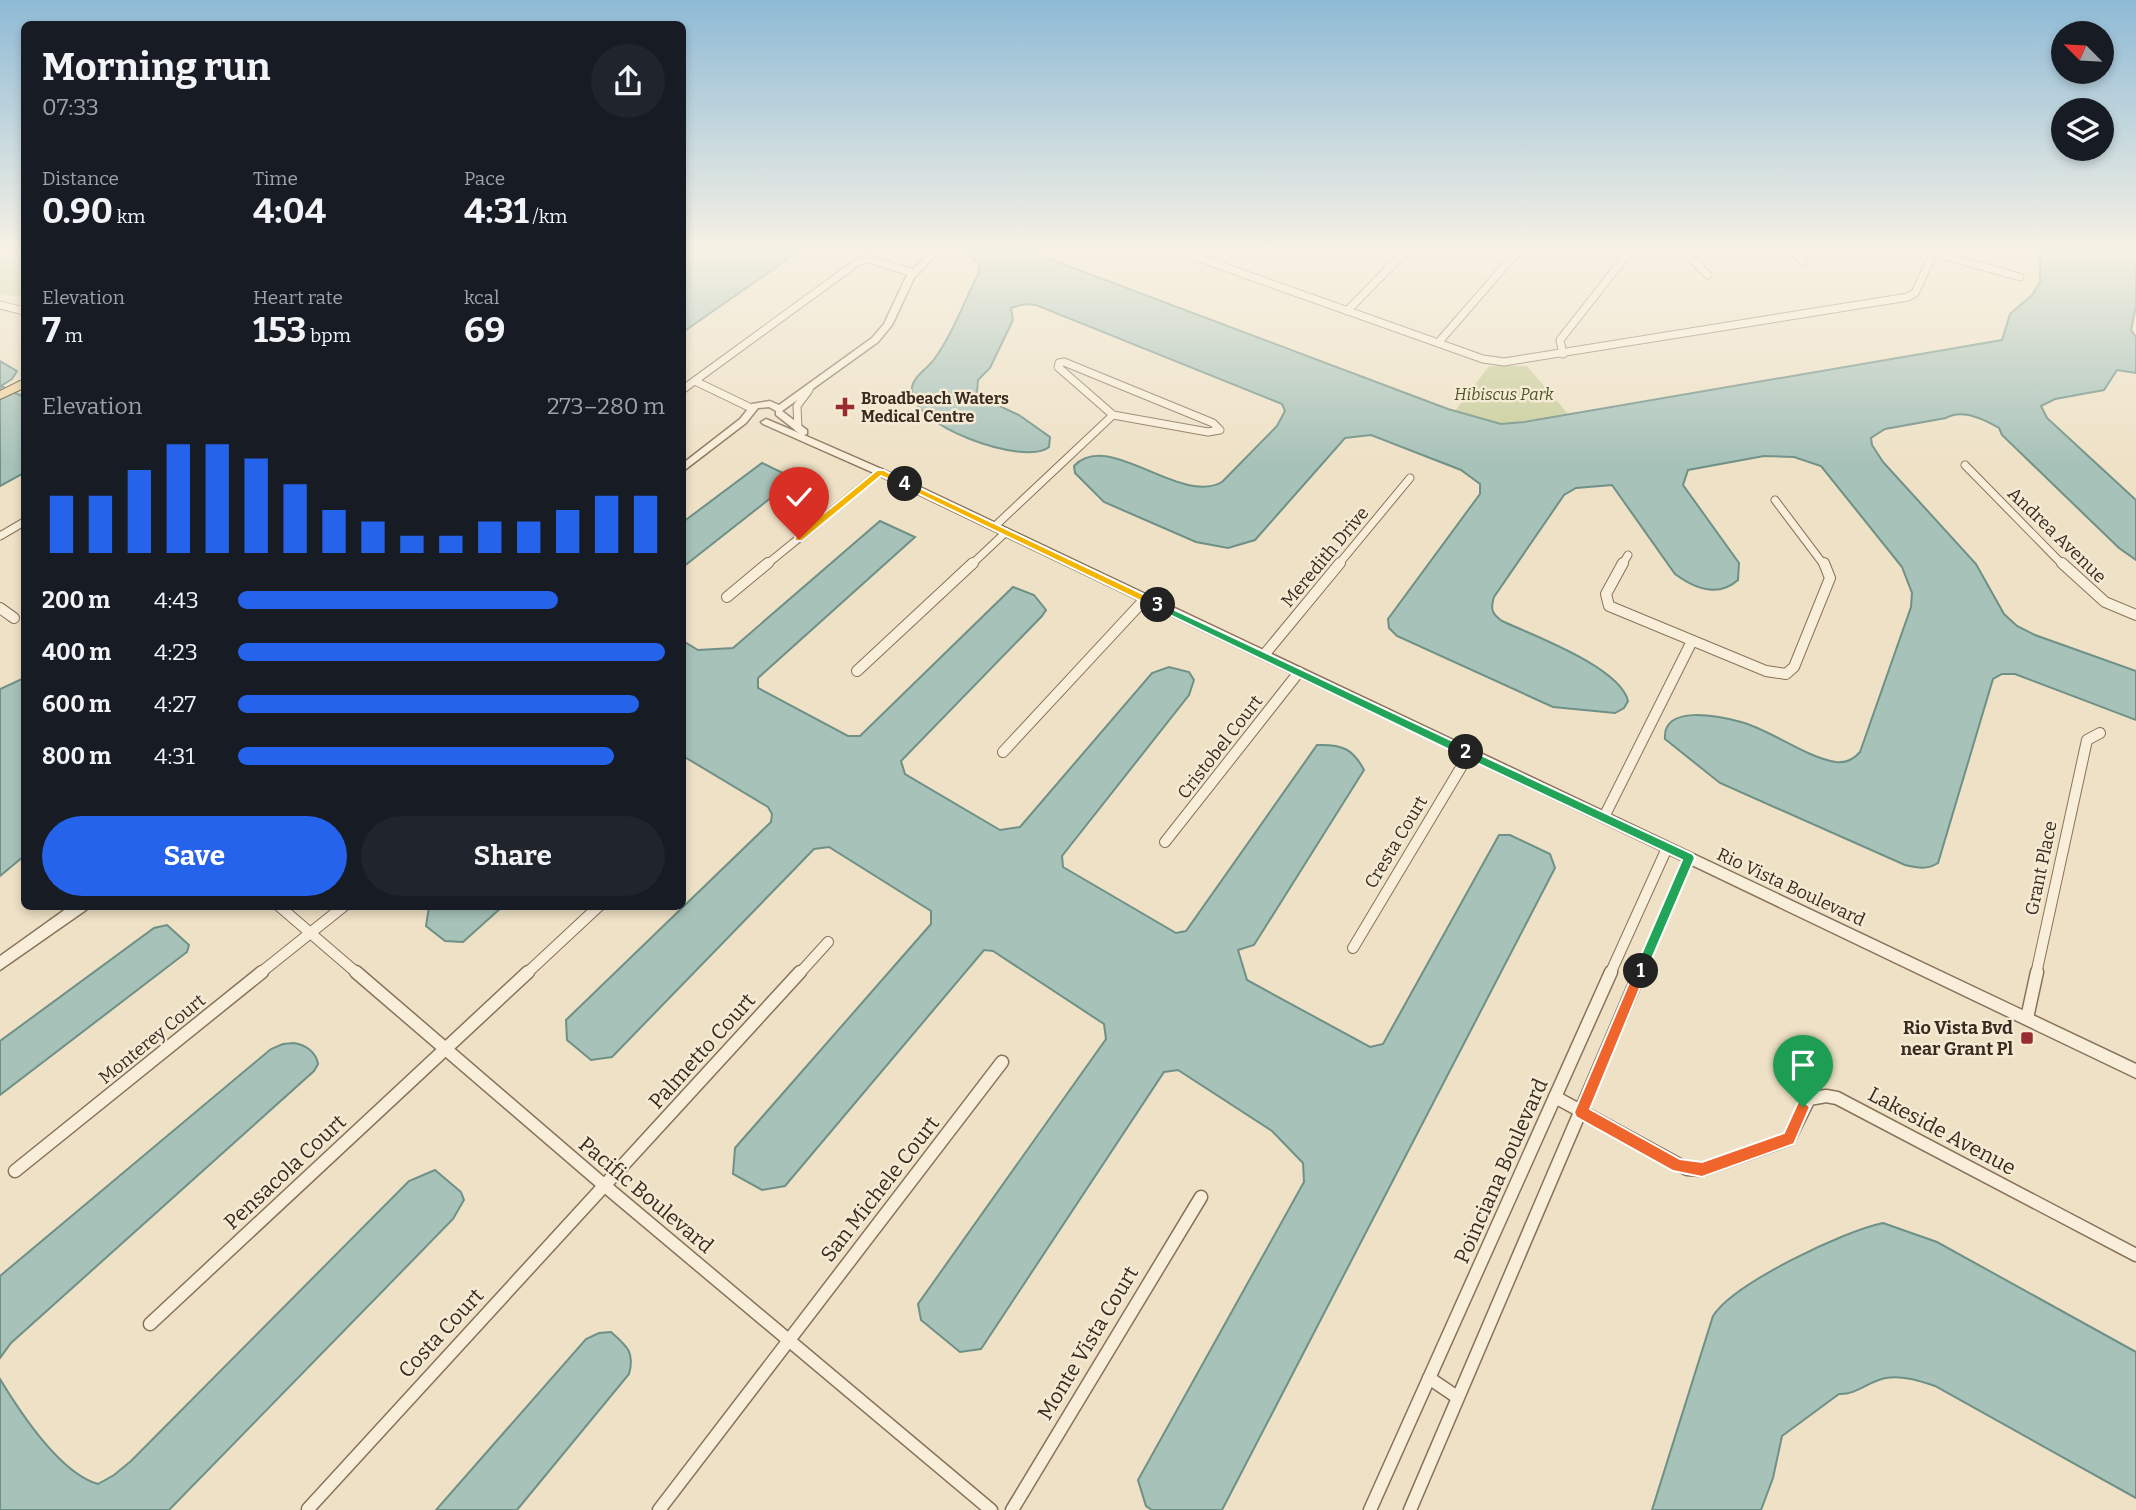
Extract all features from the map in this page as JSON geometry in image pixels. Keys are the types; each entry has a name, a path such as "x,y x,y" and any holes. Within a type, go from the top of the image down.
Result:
{"main road":[{"path":"0,401 15,390"}],"street":[{"path":"686,387 775,322"},
{"path":"776,409 867,348 883,332 888,322"},
{"path":"1380,322 1494,362 1514,362 1754,322"},
{"path":"1438,343 1456,322"},
{"path":"1563,354 1560,340 1574,322"},
{"path":"1064,362 1095,375 1218,425 1220,430 1208,432 1113,415 1058,367 1059,363 1064,362"},
{"path":"686,466 755,417 776,409 809,390 828,375"},
{"path":"1078,386 1095,375"},
{"name":"Rio Vista Boulevard","path":"695,381 755,417 824,445 2136,1071"},
{"path":"798,428 797,407 809,390"},
{"path":"755,417 760,404 776,409"},
{"name":"Rio Vista Boulevard","path":"776,409 824,445"},
{"path":"1174,425 1184,411"},
{"path":"858,671 1113,415"},
{"name":"Andrea Avenue","path":"1965,465 2084,586 2105,602 2136,615"},
{"path":"727,597 880,472"},
{"name":"Meredith Drive","path":"1264,655 1410,478"},
{"path":"1628,555 1606,594 1606,602 1614,609 1774,674 1786,674 1794,667 1830,578 1823,562 1774,500"},
{"path":"0,536 21,524"},
{"path":"1003,752 1145,599"},
{"path":"0,608 14,618"},
{"path":"1604,817 1692,641"},
{"name":"Cristobel Court","path":"1165,842 1299,672"},
{"name":"Grant Place","path":"2027,1018 2087,740 2100,733"},
{"name":"Cresta Court","path":"1353,948 1469,754"},
{"name":"Poinciana Boulevard","path":"1370,1510 1667,848"},
{"path":"1410,1510 1689,858"},
{"path":"0,964 75,910"},
{"name":"Pacific Boulevard","path":"284,910 605,1186 991,1510"},
{"name":"Monterey Court","path":"15,1171 339,910"},
{"name":"Pensacola Court","path":"150,1324 595,910"},
{"name":"Palmetto Court","path":"605,1186 828,942"},
{"name":"San Michele Court","path":"659,1510 1002,1062"},
{"name":"Lakeside Avenue","path":"1555,1097 1678,1166 1702,1170 1789,1139 1809,1099 1818,1096 1837,1098 2136,1255"},
{"name":"Costa Court","path":"308,1508 605,1186"},
{"name":"Monte Vista Court","path":"1012,1510 1201,1197"},
{"path":"1429,1378 1457,1397"}],"green space":[{"name":"Hibiscus Park","path":"1489,366 1527,366 1569,415 1501,424 1455,411"}],"water":[{"path":"686,322 697,322 686,330"},
{"path":"955,322 1012,322 990,368 978,380 977,393 982,398 1019,415 1050,437 1049,447 1036,452 994,447 969,439 927,415 915,401 912,387 948,338"},
{"path":"1079,322 1218,322 1448,409 1501,424 2002,340 2007,322 2133,322 2131,330 2136,337 2136,373 2117,370 2104,390 2055,399 2041,406 2047,418 2136,500 2136,560 2119,548 2002,435 1999,428 1987,421 1966,414 1952,415 1885,429 1871,438 1872,445 1883,462 1976,564 2004,614 2017,626 2136,671 2136,720 2015,674 2002,674 1993,679 1938,863 1922,868 1905,865 1720,783 1665,739 1667,728 1673,721 1694,715 1753,726 1801,750 1836,762 1852,759 1860,752 1911,607 1912,593 1902,567 1821,466 1794,457 1764,456 1688,470 1683,485 1739,563 1738,580 1722,589 1714,590 1698,587 1675,574 1612,485 1576,488 1564,495 1494,597 1493,611 1502,621 1593,664 1609,676 1622,688 1628,701 1624,708 1615,713 1553,707 1397,636 1389,628 1388,619 1480,494 1480,484 1461,470 1371,435 1345,438 1255,540 1228,548 1196,542 1104,502 1075,473 1074,466 1088,457 1106,456 1186,484 1205,487 1222,482 1277,426 1285,411 1282,404"},
{"path":"0,361 17,371 12,379 1,386 21,396 21,475 0,486"},
{"path":"762,463 785,474 791,482 686,565 686,520"},
{"path":"880,521 915,537 758,678 758,688 848,736 860,736 1013,587 1034,595 1046,610 1042,616 901,761 905,774 1000,830 1020,827 1152,673 1169,667 1189,672 1194,680 1189,695 1062,856 1063,867 1176,933 1186,931 1317,745 1346,749 1356,757 1364,770 1254,945 1238,950 1247,980 1370,1047 1383,1044 1499,835 1510,835 1550,854 1555,868 1222,1510 1152,1510 1146,1506 1138,1480 1304,1182 1303,1163 1272,1131 1178,1070 1164,1072 981,1349 960,1352 921,1320 918,1304 1106,1039 1104,1024 993,951 984,950 785,1186 762,1190 733,1174 735,1148 931,924 931,911 829,847 814,849 612,1057 591,1060 567,1040 566,1020 680,910 686,910 686,904 771,822 772,814 768,807 686,758 686,643 698,650 733,648"},
{"path":"21,679 21,858 0,876 0,689"},
{"path":"428,910 499,910 463,942 445,941 426,926"},
{"path":"167,925 189,945 187,952 0,1095 0,1041 154,928"},
{"path":"294,1043 303,1045 313,1053 318,1064 314,1071 11,1343 0,1358 0,1276 271,1049"},
{"path":"435,1170 461,1192 464,1200 453,1219 169,1510 0,1510 0,1379 18,1408 56,1455 69,1468 98,1484 131,1461 409,1181"},
{"path":"1883,1223 1937,1242 2136,1352 2136,1498 1935,1386 1892,1377 1839,1394 1782,1436 1773,1478 1761,1510 1652,1510 1713,1316 1743,1289 1791,1260 1843,1236"},
{"path":"611,1332 628,1350 631,1360 629,1374 517,1510 436,1510 586,1339 599,1333"}],"place":[{"name":"Broadbeach Waters Medical Centre","path":"845,407"},
{"name":"Rio Vista Bvd near Grant Pl","path":"2027,1038"}],"route":[{"path":"799,539 880,472 1689,858 1581,1112 1678,1166 1702,1170 1789,1139 1803,1107"}]}
